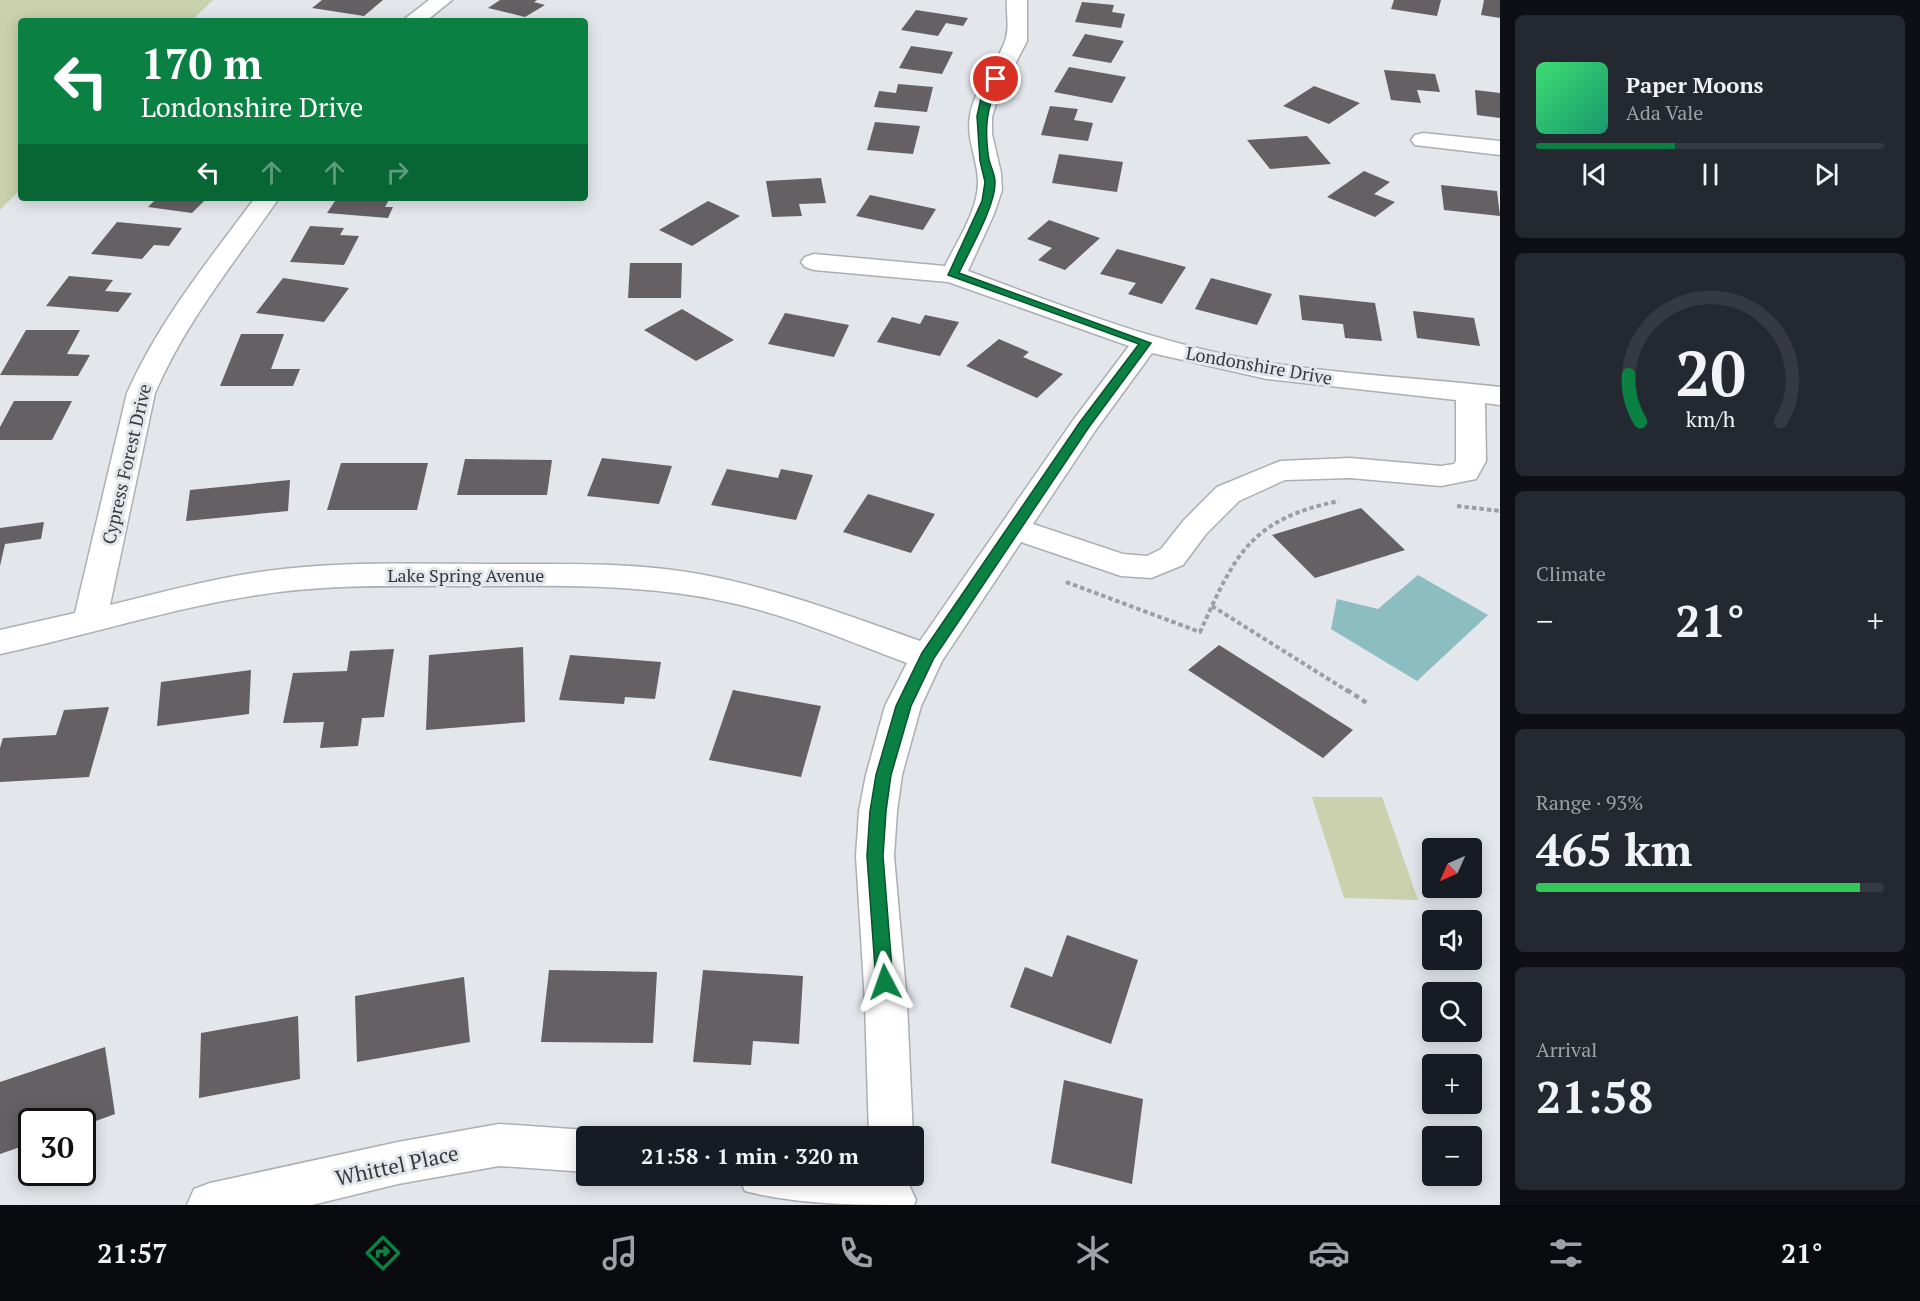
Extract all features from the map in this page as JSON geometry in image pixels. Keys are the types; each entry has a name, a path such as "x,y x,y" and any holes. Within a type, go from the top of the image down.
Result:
{"street":[{"path":"416,18 442,0"},
{"path":"953,275 987,201 990,182 984,161 981,116 986,98 1016,41 1019,25 1017,0"},
{"path":"1423,140 1500,148"},
{"name":"Cypress Forest Drive","path":"90,622 141,393 150,369 175,327 265,201"},
{"name":"Londonshire Drive","path":"814,262 928,270 953,275 1146,343 1236,366 1500,396"},
{"path":"891,1126 886,1003 875,856 878,811 884,775 903,706 927,657 1084,425 1146,343"},
{"path":"1014,529 1122,565 1151,567 1172,557 1195,527 1228,494 1280,471 1350,468 1442,476 1465,472 1471,461 1470,392"},
{"name":"Lake Spring Avenue","path":"0,642 257,584 309,578 411,575 598,575 674,580 729,591 789,608 927,657"},
{"name":"Whittel Place","path":"210,1205 398,1163 499,1145 576,1150"},
{"path":"834,1186 892,1194"}],"path":[{"path":"1061,580 1200,632 1228,571 1247,544 1266,527 1296,511 1343,501"},
{"path":"1453,505 1500,511"},
{"path":"1212,606 1367,703"}],"green space":[{"path":"0,0 213,0 194,18 18,18 18,192 0,210"},
{"path":"1312,797 1382,797 1418,900 1344,898"}],"water":[{"path":"1418,575 1488,615 1417,681 1331,629 1337,599 1378,609"}],"building":[{"path":"322,0 383,0 364,16 312,8"},
{"path":"500,0 537,0 534,2 545,5 525,17 488,8"},
{"path":"1394,0 1441,0 1437,16 1391,9"},
{"path":"1484,0 1500,0 1500,18 1481,15"},
{"path":"1082,2 1114,5 1112,12 1125,14 1121,28 1075,22"},
{"path":"916,10 968,18 963,26 946,23 938,36 901,30"},
{"path":"1085,34 1124,41 1111,63 1072,56"},
{"path":"911,46 953,52 942,74 899,68"},
{"path":"1069,67 1126,77 1112,103 1054,92"},
{"path":"1384,70 1435,74 1440,92 1417,90 1421,103 1391,100"},
{"path":"898,84 933,87 927,112 874,107 879,91 896,93"},
{"path":"1314,86 1360,103 1329,124 1283,106"},
{"path":"1475,90 1500,93 1500,118 1477,115"},
{"path":"1050,106 1078,109 1074,120 1093,123 1088,141 1041,135"},
{"path":"875,122 920,126 913,154 867,150"},
{"path":"1307,136 1331,164 1270,169 1247,140"},
{"path":"1059,154 1123,162 1117,192 1052,183"},
{"path":"1364,171 1390,182 1374,194 1395,202 1375,217 1327,197"},
{"path":"821,178 826,203 799,204 802,216 772,217 766,181"},
{"path":"1441,185 1497,191 1500,216 1444,210"},
{"path":"870,195 936,209 923,230 856,216"},
{"path":"154,201 204,201 192,213 148,207"},
{"path":"335,201 388,201 385,207 393,207 388,218 327,213"},
{"path":"708,201 740,216 692,246 659,230"},
{"path":"1049,220 1100,238 1065,270 1038,260 1052,248 1027,239"},
{"path":"117,222 182,228 169,246 154,245 142,259 91,254"},
{"path":"310,226 344,228 340,235 359,236 344,265 290,262"},
{"path":"1117,249 1186,267 1162,304 1128,294 1136,283 1100,274"},
{"path":"630,263 682,263 681,298 628,298"},
{"path":"69,276 113,280 105,291 132,293 118,312 46,306"},
{"path":"283,278 349,288 324,322 256,313"},
{"path":"1211,278 1272,294 1257,325 1195,309"},
{"path":"1299,295 1375,303 1382,341 1345,338 1343,324 1302,320"},
{"path":"682,309 734,340 696,361 644,330"},
{"path":"1413,311 1474,318 1480,346 1417,338"},
{"path":"785,313 849,325 834,357 768,344"},
{"path":"925,315 959,322 940,356 877,342 892,317 920,324"},
{"path":"26,330 80,330 67,354 90,355 78,376 0,375"},
{"path":"241,334 284,334 271,369 300,369 293,386 220,386"},
{"path":"999,339 1029,352 1023,357 1063,374 1037,398 966,366"},
{"path":"14,401 72,401 52,440 0,440 0,427"},
{"path":"602,458 672,466 659,504 587,496"},
{"path":"465,459 552,460 547,495 457,495"},
{"path":"341,463 428,463 417,510 327,510"},
{"path":"727,469 778,478 781,469 813,475 796,520 711,505"},
{"path":"290,480 288,511 186,521 190,490"},
{"path":"868,494 935,514 911,553 843,532"},
{"path":"1361,508 1405,550 1315,578 1272,535"},
{"path":"44,522 41,539 5,544 0,566 0,528"},
{"path":"1219,645 1353,730 1323,758 1188,670"},
{"path":"523,647 525,722 426,730 429,655"},
{"path":"394,649 384,717 362,718 358,746 320,748 324,722 283,723 293,673 347,671 350,651"},
{"path":"570,655 661,662 655,699 625,697 624,704 559,700"},
{"path":"251,670 249,714 157,726 161,682"},
{"path":"733,690 821,706 801,777 709,760"},
{"path":"109,707 89,777 0,782 0,748 3,738 56,735 64,710"},
{"path":"1067,935 1138,960 1111,1044 1010,1007 1025,967 1052,977"},
{"path":"549,970 657,972 653,1043 541,1042"},
{"path":"703,970 803,976 799,1044 753,1041 751,1065 693,1062"},
{"path":"464,977 470,1042 357,1062 355,996"},
{"path":"298,1016 300,1079 199,1098 201,1033"},
{"path":"105,1047 115,1114 96,1121 96,1108 18,1108 18,1148 0,1154 0,1082"},
{"path":"1064,1080 1143,1099 1132,1184 1051,1163"}],"route":[{"path":"885,982 875,856 878,811 884,775 903,706 927,657 1084,425 1146,343 953,275 987,201 990,182 984,161 981,116 986,98 996,79"}]}
